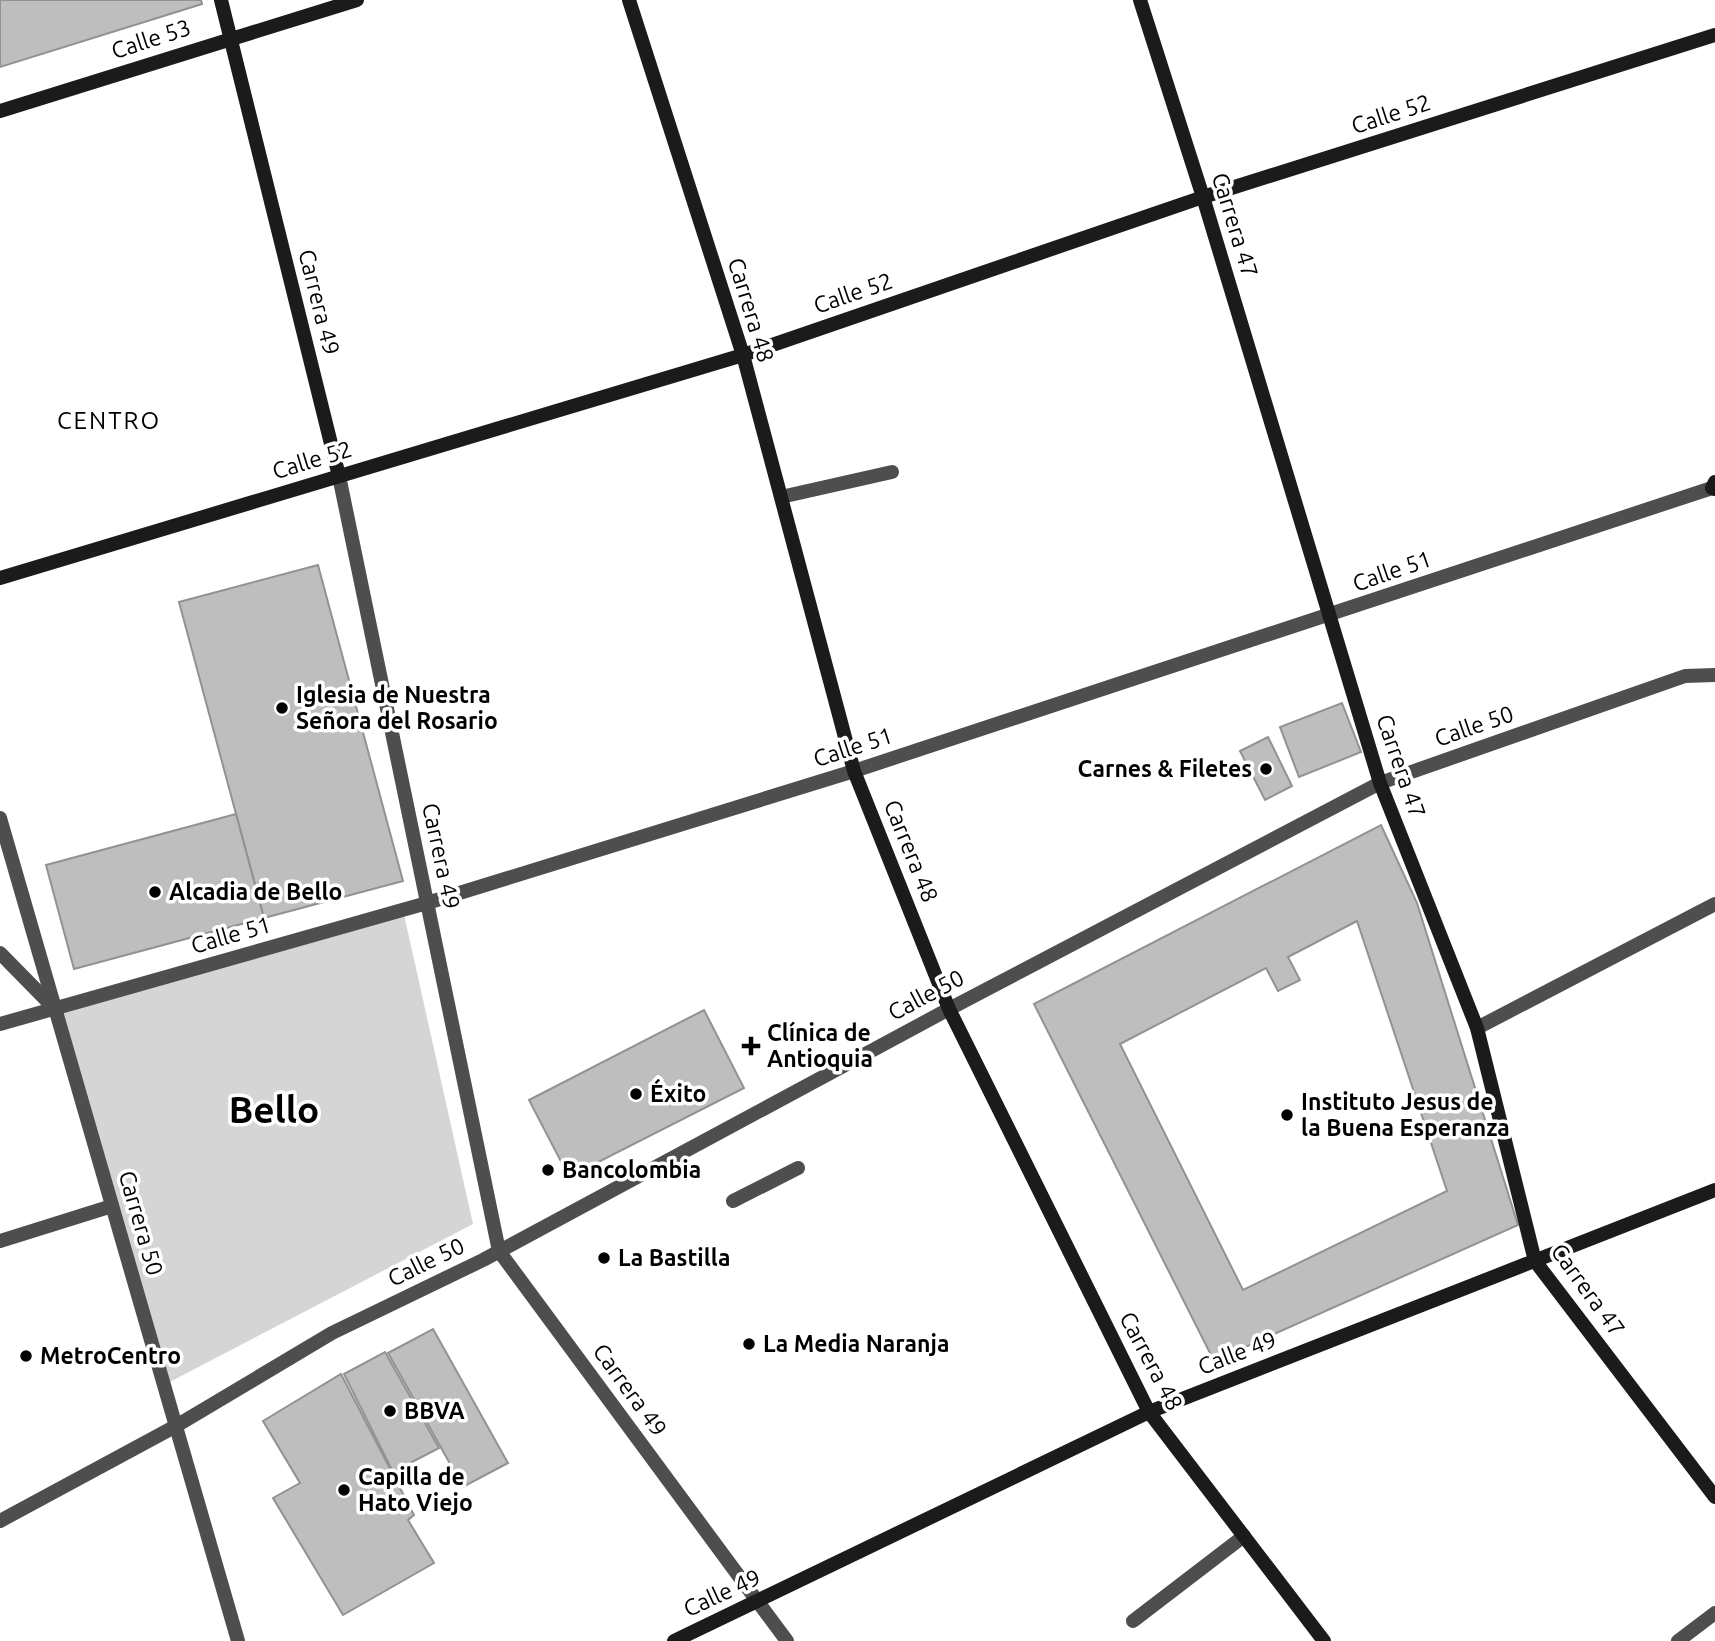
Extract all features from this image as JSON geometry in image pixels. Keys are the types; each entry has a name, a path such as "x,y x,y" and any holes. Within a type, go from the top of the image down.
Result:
{"street":[{"name":"Carrera 49","path":"221,0 339,476 499,1251 788,1641"},
{"name":"Calle 53","path":"0,111 230,37 357,0"},
{"name":"Carrera 48","path":"629,0 743,355 855,771 949,1009 1149,1412 1324,1641"},
{"name":"Carrera 47","path":"1140,0 1203,197 1380,783 1477,1028 1535,1261 1715,1497"},
{"name":"Calle 52","path":"0,578 743,355 1203,197 1715,35"},
{"path":"780,497 892,472"},
{"name":"Calle 51","path":"0,1024 427,903 855,771 1329,617 1714,486"},
{"name":"Calle 50","path":"0,1521 176,1426 332,1333 499,1251 949,1009 1380,783 1685,676 1715,675"},
{"name":"Carrera 50","path":"0,818 238,1641"},
{"path":"1477,1028 1715,904"},
{"path":"0,953 55,1009"},
{"path":"733,1201 798,1168"},
{"name":"Calle 49","path":"674,1641 1149,1412 1715,1190"},
{"path":"0,1241 112,1206"},
{"path":"1133,1621 1244,1536"},
{"path":"1678,1641 1715,1614"}],"shaded area":[{"path":"403,910 473,1224 164,1385 55,1009"}],"building":[{"path":"0,0 201,0 202,4 0,67"},
{"name":"Iglesia de Nuestra Señora del Rosario","path":"318,565 403,881 264,918 179,602"},
{"path":"1342,703 1361,752 1299,777 1280,727"},
{"name":"Carnes & Filetes","path":"1268,737 1292,786 1265,800 1240,751"},
{"name":"Alcadia de Bello","path":"236,814 264,918 74,969 46,865"},
{"path":"1381,825 1417,903 1518,1225 1214,1361 1034,1004","holes":["1357,921 1447,1191 1243,1290 1120,1044 1266,968 1278,991 1300,980 1288,957"]},
{"name":"Éxito","path":"704,1010 744,1088 569,1177 529,1100"},
{"path":"433,1329 508,1463 463,1487 388,1353"},
{"name":"BBVA","path":"385,1352 439,1448 393,1472 344,1374"},
{"name":"Capilla de Hato Viejo","path":"341,1374 414,1515 408,1520 434,1563 343,1615 273,1498 300,1483 263,1421"}],"place":[{"name":"Iglesia de Nuestra Señora del Rosario","path":"282,708"},
{"name":"Carnes & Filetes","path":"1266,769"},
{"name":"Alcadia de Bello","path":"155,892"},
{"name":"Clínica de Antioquia","path":"751,1046"},
{"name":"Éxito","path":"636,1094"},
{"name":"Instituto Jesus de la Buena Esperanza","path":"1287,1115"},
{"name":"Bancolombia","path":"548,1170"},
{"name":"La Bastilla","path":"604,1258"},
{"name":"La Media Naranja","path":"749,1344"},
{"name":"MetroCentro","path":"26,1356"},
{"name":"BBVA","path":"390,1411"},
{"name":"Capilla de Hato Viejo","path":"344,1490"}],"district":[{"name":"CENTRO","path":"109,421"},
{"name":"Bello","path":"274,1110"}]}
